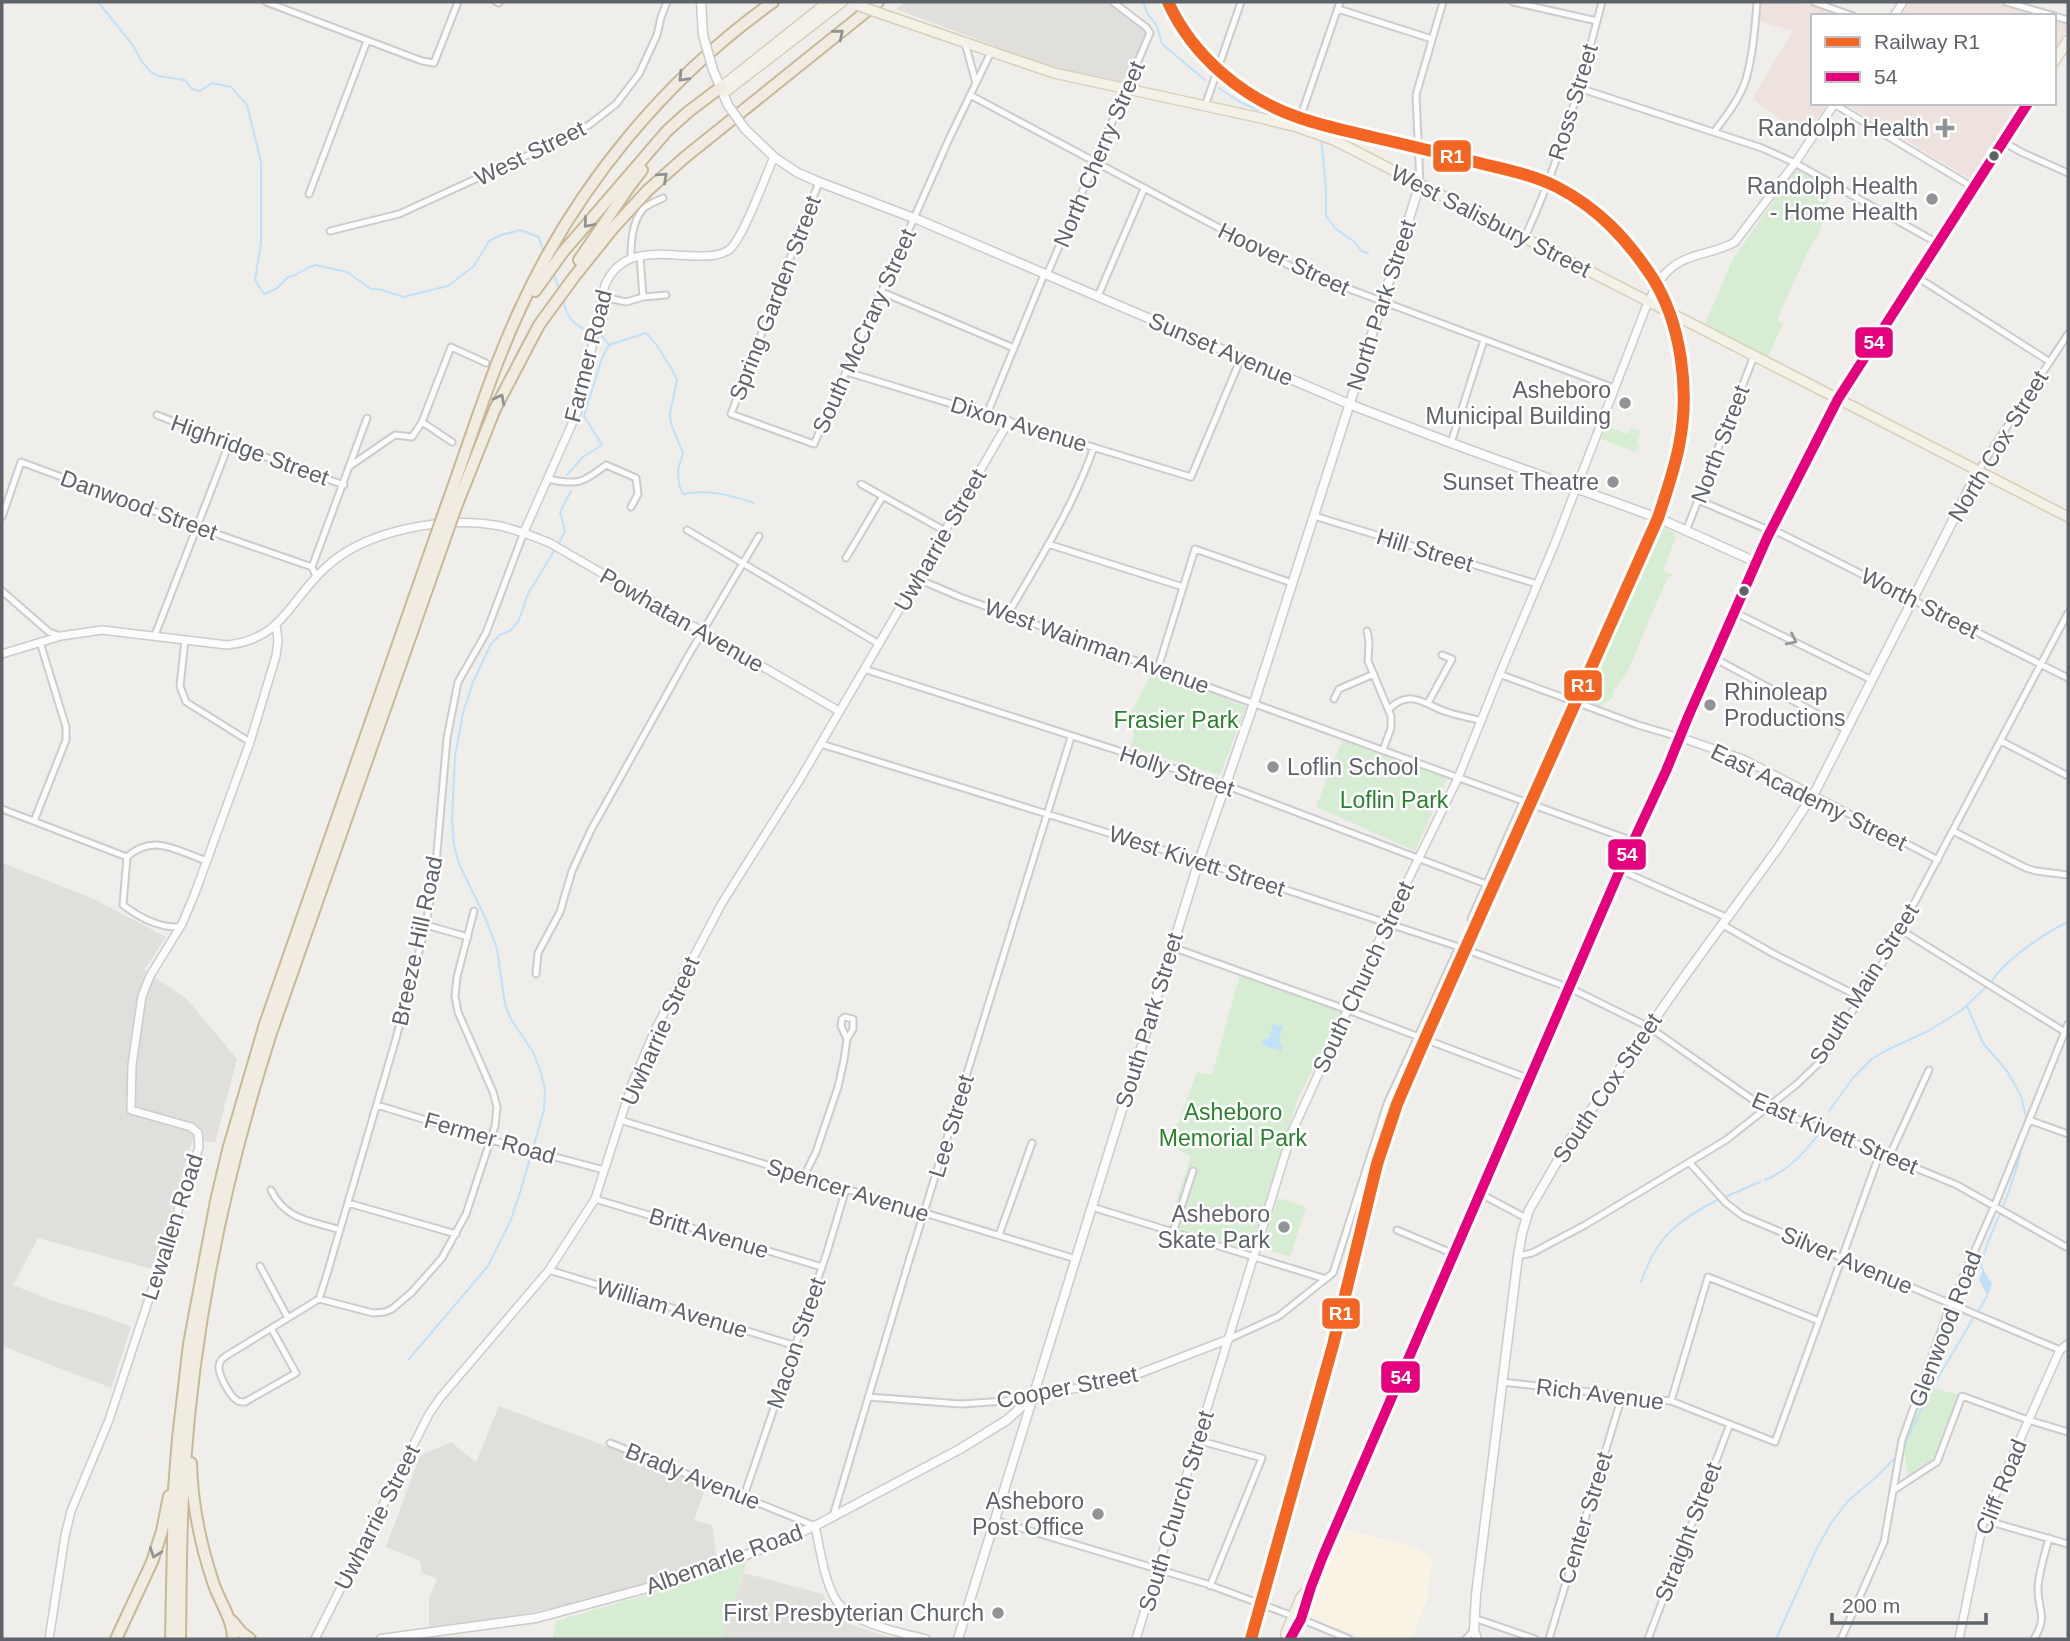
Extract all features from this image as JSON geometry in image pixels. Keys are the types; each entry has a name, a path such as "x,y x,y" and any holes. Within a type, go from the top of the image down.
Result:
{"highway":[{"path":"117,1639 152,1562 162,1531 178,1438 189,1344 216,1201 265,1024 439,541 505,345 520,308 556,241 580,201 625,141 694,65 773,2"},
{"path":"539,325 573,277 648,190 878,2"},
{"path":"505,345 542,279 563,252 667,131 722,90"},
{"path":"451,507 495,409 539,325 582,257 629,187 655,154 722,90"},
{"path":"178,1638 182,1506 189,1422 201,1328 224,1201 257,1077 290,975 439,541"},
{"path":"189,1422 191,1476 199,1532 214,1586 228,1616 233,1639"},
{"path":"178,1438 174,1503 178,1638"},
{"path":"228,1616 250,1639"}],"main road":[{"name":"Sunset Avenue","path":"701,2 703,35 713,70 728,105 745,129 774,157 798,173 915,218 1349,404 1658,518 1756,562"},
{"path":"722,90 828,2"},
{"path":"722,90 842,2"},
{"name":"West Salisbury Street","path":"852,3 1054,73 1297,127 1334,141 2068,517"},
{"path":"2056,59 2068,40"},
{"path":"1289,1639 1620,870 1756,562 1838,399 2027,105"},
{"name":"North Park Street","path":"1349,404 1420,184"},
{"name":"South Park Street","path":"958,1639 1199,861 1254,703 1349,404"},
{"name":"North Cox Street","path":"1913,598 1978,471"},
{"name":"South Cox Street","path":"1477,1639 1474,1618 1518,1256 1526,1218 1538,1192 1568,1143 1792,829 1813,795 1913,598"},
{"name":"Albemarle Road","path":"381,1639 536,1618 739,1558 815,1526 983,1436 1007,1420 1034,1395"}],"street":[{"path":"265,2 434,64 458,2"},
{"name":"West Street","path":"330,231 399,214 589,125 615,104 639,74 657,35 667,2"},
{"name":"North Cherry Street","path":"987,414 1128,90 1150,33 1113,2"},
{"path":"1206,106 1241,2"},
{"path":"1297,127 1340,2"},
{"name":"North Park Street","path":"1420,184 1415,100 1443,2"},
{"path":"1513,2 1597,21"},
{"name":"Ross Street","path":"1524,239 1563,143 1602,2"},
{"path":"1714,132 1745,82 1757,2"},
{"path":"1814,2 1847,14"},
{"path":"2006,2 2047,14"},
{"path":"1338,9 1432,39"},
{"path":"309,194 367,41"},
{"path":"965,43 976,83"},
{"name":"South McCrary Street","path":"814,444 991,52"},
{"path":"1579,88 1762,148 1795,163 1939,244"},
{"name":"Hoover Street","path":"970,95 1296,269 1614,388"},
{"name":"South Church Street","path":"1136,1639 1292,1132 1387,923 1458,778 1648,302 1667,271 1676,264 1724,249 1735,242 1795,163 1834,105"},
{"path":"1837,105 1974,188"},
{"path":"2003,142 2068,173"},
{"path":"663,198 645,207 638,217 633,230 631,258 712,256 727,252 738,238 774,157"},
{"name":"Spring Garden Street","path":"814,444 731,414 818,182"},
{"path":"1098,296 1144,189"},
{"path":"640,256 643,297"},
{"name":"Farmer Road","path":"524,532 579,408 605,285 613,270 631,258"},
{"path":"1917,277 2050,362"},
{"path":"882,292 1014,348"},
{"path":"603,297 626,302 666,295"},
{"name":"North Cox Street","path":"1978,471 2068,334"},
{"path":"1451,443 1484,340"},
{"path":"350,466 395,435 412,437 422,422 451,347 486,363"},
{"name":"North Street","path":"1686,531 1754,356"},
{"name":"Dixon Avenue","path":"847,372 1191,477 1241,358"},
{"name":"Highridge Street","path":"157,415 344,485"},
{"path":"316,576 312,567 367,418"},
{"name":"Uwharrie Street","path":"315,1639 429,1414 549,1270 595,1199 643,1056 705,932 880,645 1009,421"},
{"path":"422,422 452,442"},
{"path":"155,635 229,444"},
{"path":"1009,614 1082,480 1094,447"},
{"name":"Danwood Street","path":"2,517 21,462 312,567"},
{"path":"548,479 582,482 606,464 636,478 638,494 631,507"},
{"path":"861,484 945,531"},
{"path":"846,558 883,496"},
{"name":"Worth Street","path":"1698,500 1780,533 2068,678"},
{"name":"Hill Street","path":"1314,516 1537,584"},
{"name":"Powhatan Avenue","path":"276,625 316,576 343,554 362,544 386,534 431,524 497,526 524,532 569,553 839,711"},
{"path":"687,530 880,645"},
{"name":"Breeze Hill Road","path":"319,1299 377,1105 426,925 436,864 447,738 458,682 496,611 524,532"},
{"path":"536,974 541,946 560,912 572,871 591,830 759,536"},
{"path":"1048,544 1183,587"},
{"path":"1158,668 1195,549 1292,583"},
{"name":"West Wainman Avenue","path":"918,579 1633,842"},
{"path":"2,591 49,632 61,636"},
{"path":"1734,612 1872,680"},
{"name":"South Main Street","path":"1518,1256 1532,1253 1585,1225 1726,1140 1769,1107 1821,1061 1862,998 1901,930 2068,613"},
{"path":"2,654 61,636 103,630 227,645 245,643 262,636 276,625"},
{"name":"Lewallen Road","path":"50,1639 71,1511 109,1420 199,1147 198,1133 191,1127 131,1110 132,1065 142,996 150,976 180,928 250,742 276,656 276,625"},
{"path":"1367,631 1368,660 1391,716 1391,728 1383,750"},
{"path":"185,640 180,686 186,702 250,742"},
{"path":"34,821 66,740 66,727 40,642"},
{"path":"1428,703 1452,659 1442,655"},
{"path":"1714,658 1847,730"},
{"name":"Holly Street","path":"864,670 1225,785 1486,884"},
{"path":"1334,699 1339,690 1374,674"},
{"path":"1499,674 1679,737"},
{"path":"1389,709 1408,698 1481,721"},
{"name":"Lee Street","path":"833,1516 1071,737"},
{"name":"East Academy Street","path":"1679,737 1736,756 1938,860"},
{"path":"2001,741 2068,776"},
{"name":"West Kivett Street","path":"821,744 1199,861 1459,947 1570,988"},
{"path":"1471,919 1523,802"},
{"path":"2,809 127,856"},
{"path":"1953,831 2036,871 2068,874"},
{"path":"127,856 143,846 155,843 207,861"},
{"path":"127,856 123,905 157,924 180,928"},
{"path":"1620,870 1726,921 1774,954 1862,998"},
{"path":"271,1328 296,1373 245,1402 240,1402 234,1398 220,1375 221,1361 271,1328 319,1299 373,1313 392,1309 431,1271 456,1234 471,1203 497,1115 496,1099 458,1012 455,996 474,911"},
{"path":"426,925 468,937"},
{"path":"1901,930 2065,1032"},
{"path":"1172,947 1530,1079"},
{"path":"1092,1207 1326,1279 1333,1273 1387,1104 1459,947"},
{"name":"East Kivett Street","path":"1570,988 1649,1027 1756,1102 1957,1185 2068,1248"},
{"name":"Glenwood Road","path":"1841,1639 1882,1549 1902,1440 1948,1311 1994,1207 2068,1024"},
{"path":"804,1176 816,1152 838,1087 847,1039"},
{"path":"1889,1157 1929,1070"},
{"name":"Fermer Road","path":"377,1105 491,1140 604,1170"},
{"name":"Spencer Avenue","path":"620,1120 1076,1259"},
{"path":"2029,1120 2068,1134"},
{"path":"999,1236 1032,1143"},
{"path":"1671,1401 1708,1277 1819,1321 1880,1153"},
{"name":"Silver Avenue","path":"1689,1162 1734,1210 1751,1220 2060,1350"},
{"path":"1173,1232 1193,1171"},
{"name":"Macon Street","path":"744,1496 846,1189"},
{"path":"271,1191 289,1214 341,1230"},
{"path":"1480,1194 1526,1218"},
{"name":"Britt Avenue","path":"595,1199 822,1267"},
{"path":"348,1203 456,1234"},
{"path":"1397,1230 1454,1254"},
{"path":"260,1266 288,1318"},
{"name":"William Avenue","path":"549,1270 796,1346"},
{"name":"Cooper Street","path":"869,1397 981,1404 1117,1382 1279,1316 1326,1279"},
{"name":"Rich Avenue","path":"1502,1382 1671,1401 1775,1442 1819,1321"},
{"name":"Cliff Road","path":"1959,1639 1984,1520 2060,1350 2068,1344"},
{"name":"Center Street","path":"1549,1639 1622,1396"},
{"path":"1894,1490 1937,1462 1962,1396 2068,1432"},
{"name":"Straight Street","path":"1648,1639 1730,1424"},
{"path":"1197,1440 1262,1458 1210,1586"},
{"name":"Brady Avenue","path":"610,1443 815,1526"},
{"path":"994,1520 1210,1586 1349,1639"},
{"path":"1984,1520 2068,1544"},
{"path":"815,1526 836,1601 852,1616 926,1639"},
{"path":"2034,1639 2041,1626 2038,1582 2049,1538"},
{"path":"1474,1618 1535,1639"},
{"path":"1466,1639 1474,1630"}],"shaded area":[{"path":"904,2 1107,2 1148,33 1122,83 1057,69 896,9"},
{"name":"Randolph Health","path":"1761,2 1802,2 1835,14 1811,14 1811,105 1828,105 1805,136 1752,99 1793,31 1759,21"},
{"path":"1910,2 1994,2 2033,14 1902,14"},
{"path":"2056,21 2066,24 2068,28 2056,47"},
{"name":"Randolph Health","path":"1847,105 2020,105 1974,178 1967,177"},
{"path":"2,863 92,898 166,937 144,970 186,998 237,1059 215,1142 192,1141 152,1269 38,1238 13,1285 131,1327 111,1388 2,1346"},
{"path":"499,1406 707,1484 694,1520 712,1525 717,1561 563,1606 493,1620 429,1628 429,1598 437,1579 422,1573 420,1561 386,1547 420,1456 451,1442 476,1462"},
{"path":"1343,1529 1418,1548 1432,1559 1427,1600 1411,1639 1367,1639 1305,1615"},
{"path":"744,1573 823,1594 828,1605 852,1625 894,1639 721,1639"}],"green space":[{"path":"1796,169 1832,187 1819,234 1807,253 1777,320 1783,324 1768,356 1705,324 1733,259"},
{"path":"1608,419 1614,421 1612,428 1627,434 1630,428 1640,431 1637,442 1640,445 1635,452 1601,439"},
{"path":"1657,524 1674,533 1676,537 1663,571 1673,575 1667,578 1627,673 1611,694 1614,696 1600,707 1581,699"},
{"name":"Frasier Park","path":"1153,669 1246,707 1220,775 1131,747 1134,732 1125,726"},
{"name":"Loflin Park","path":"1342,740 1448,778 1415,851 1316,807"},
{"name":"Asheboro Memorial Park","path":"1240,974 1342,1011 1297,1101 1250,1250 1168,1225 1191,1157 1170,1145 1197,1072 1212,1075"},
{"name":"Asheboro Skate Park","path":"1278,1198 1306,1207 1290,1257 1262,1248"},
{"path":"1922,1385 1962,1396 1937,1462 1908,1477 1904,1448"},
{"path":"748,1559 721,1639 553,1639 556,1621 674,1587"}],"water":[{"path":"1273,1024 1283,1027 1278,1042 1283,1044 1281,1051 1262,1045 1264,1038 1269,1039"},
{"path":"1983,1269 1992,1284 1988,1296 1979,1280"}],"waterway":[{"path":"98,2 151,72 158,76 185,80 192,89 200,91 212,83 231,87 247,105 261,162 261,243 255,280 264,294 276,289 288,277 316,265 347,272 371,289 403,297 448,286 474,266 489,241 520,230 539,237 543,251"},
{"path":"1143,2 1157,26 1162,44 1205,80"},
{"path":"1219,88 1258,110"},
{"path":"1264,111 1291,120"},
{"path":"1301,123 1318,130"},
{"path":"1321,138 1326,216 1336,229 1356,243 1361,251 1368,253"},
{"path":"553,272 559,289"},
{"path":"564,301 573,322 594,332"},
{"path":"599,332 609,345 646,333 673,371 677,380 670,413 671,424 683,453 678,470 683,494 719,494 754,503"},
{"path":"567,475 583,457 602,445 584,416 602,358 609,345"},
{"path":"559,543 565,531 560,512 571,491"},
{"path":"409,1359 488,1266 510,1222 544,1110 545,1089 540,1070 533,1052 505,1005 497,949 485,917 459,864 452,819 455,756 463,713 473,682 491,644 518,622 528,594 554,551"},
{"path":"1992,981 2006,964 2027,947 2068,922"},
{"path":"1829,1111 1853,1078 1872,1059 1930,1030 1962,1010 1986,987"},
{"path":"1967,1006 1983,1043 2007,1071 2021,1096 2027,1121"},
{"path":"1765,1180 1794,1161 1818,1135"},
{"path":"1983,1270 1981,1266 1985,1250 2010,1189 2023,1141"},
{"path":"1725,1197 1760,1182"},
{"path":"1641,1282 1654,1253 1669,1232 1717,1200"},
{"path":"1978,1312 1987,1296"},
{"path":"1902,1450 1929,1393 1974,1317"},
{"path":"1776,1639 1831,1523 1848,1501 1896,1457"}],"rail line":[{"name":"R1","path":"1168,2 1191,41 1222,74 1259,100 1279,110 1327,126 1527,175 1557,187 1586,205 1622,237 1652,277 1677,337 1683,381 1684,403 1679,446 1658,518 1397,1104 1377,1164 1333,1345 1251,1639"}],"transit line":[{"name":"54","path":"1290,1639 1301,1619 1323,1556 1620,870 1767,538 1838,399 2027,105"}],"place":[{"name":"Randolph Health","path":"1945,128"},
{"name":"Randolph Health - Home Health","path":"1932,199"},
{"name":"Asheboro Municipal Building","path":"1625,403"},
{"name":"Sunset Theatre","path":"1613,482"},
{"name":"Rhinoleap Productions","path":"1710,705"},
{"name":"Loflin School","path":"1273,767"},
{"name":"Asheboro Skate Park","path":"1284,1227"},
{"name":"Asheboro Post Office","path":"1098,1514"},
{"name":"First Presbyterian Church","path":"998,1613"}]}
